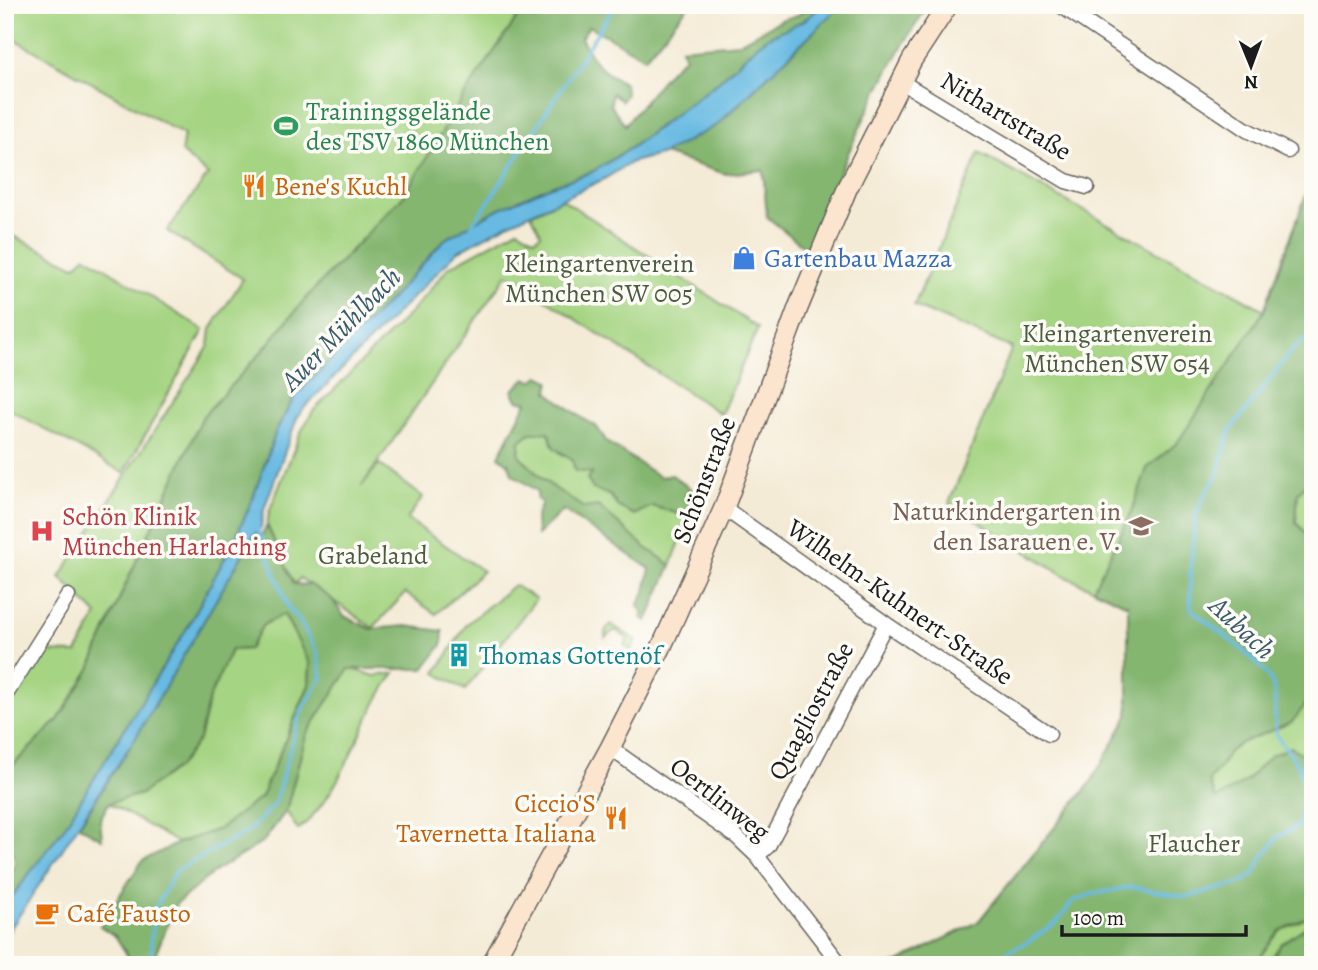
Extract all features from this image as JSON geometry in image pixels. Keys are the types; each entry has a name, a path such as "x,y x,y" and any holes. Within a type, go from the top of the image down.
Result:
{"street":[{"name":"Schönstraße","path":"491,965 610,748 657,654 724,508 759,409 847,189 926,35 948,5"},
{"path":"1060,5 1247,130 1288,151"},
{"name":"Nithartstraße","path":"901,81 1066,181 1087,187"},
{"name":"Wilhelm-Kuhnert-Straße","path":"724,508 886,624 1049,734"},
{"path":"5,696 68,596"},
{"name":"Quagliostraße","path":"757,856 768,846 886,624"},
{"name":"Oertlinweg","path":"610,748 712,817 757,856 841,965"}],"green space":[{"path":"17,5 526,5 463,97 405,194 305,299 259,355 203,416 90,669 58,720 5,773 5,706 40,652 77,653 97,615 60,577 209,346 211,329 243,279 167,231 208,175 181,152 184,135 5,34 5,28"},
{"path":"526,5 689,5 645,58 589,26 581,38 599,66 625,84 626,94 622,101 612,93 611,105 625,125 671,69 685,57 681,48 739,43 781,20 798,15 810,5 824,5 803,21 768,37 718,82 632,147 592,172 496,210 444,240 294,398 276,431 252,501 235,539 187,628 63,829 5,906 5,889 15,863 11,846 5,843 5,773 58,720 90,669 203,416 259,355 305,299 405,194 463,97"},
{"path":"841,5 929,5 877,93 807,249 767,217 763,170 726,174 663,154 717,125"},
{"name":"Flaucher","path":"979,153 1264,310 1313,176 1313,965 893,965 978,922 1090,784 1129,716 1128,605 1069,578 949,503 1012,348 914,306"},
{"name":"Flaucher","path":"1313,176 1313,477 1298,493 1296,522 1313,541 1313,695 1292,722 1241,743 1229,752 1209,781 1216,799 1246,781 1271,755 1291,747 1307,757 1305,795 1308,806 1313,803 1313,911 1304,919 1279,931 1254,965 893,965 978,922 1090,784 1128,716 1128,605 1093,589 1132,511 1147,468 1177,443 1264,311"},
{"name":"Kleingartenverein München SW 005","path":"562,199 758,328 721,414 507,274 361,487 379,464 423,497 407,519 483,571 436,614 405,593 373,628 300,578 294,585 267,525 269,512 301,432 313,411 412,311 449,267 518,229 535,239 541,234 531,214"},
{"path":"5,232 75,266 86,256 204,330 124,473 5,407"},
{"path":"539,376 550,381 548,392 596,426 607,442 660,477 672,475 706,500 689,521 676,513 652,506 634,515 617,506 610,495 593,489 587,479 592,473 575,471 572,459 554,448 549,432 530,433 520,441 519,455 543,480 584,508 598,506 645,547 671,565 647,621 642,618 644,613 638,606 645,592 650,569 563,510 537,535 536,517 542,503 537,499 537,491 512,474 509,464 499,456 527,402 517,400 512,391 526,378 532,381"},
{"path":"549,432 552,444 560,453 652,506 676,513 688,521 671,565 571,501 552,487 519,455 520,441 530,433"},
{"path":"267,525 294,584 311,585 331,598 344,616 371,629 406,626 443,631 442,645 424,669 349,669 306,735 286,811 263,842 214,872 176,904 151,965 133,965 116,937 100,926 142,861 178,843 219,829 261,797 309,685 310,664 284,614 263,625 249,649 231,650 209,698 199,739 179,766 141,794 109,803 100,819 102,839 79,826 136,737 254,535 263,534"},
{"path":"514,585 536,599 465,690 436,673 467,624"},
{"path":"284,614 310,664 309,685 261,797 219,830 178,843 109,803 141,794 199,739 209,698 231,650 249,649 263,625"},
{"path":"611,624 636,640 631,650 625,646 628,639 615,630 605,638 605,631"},
{"path":"349,668 375,676 395,673 382,692 340,776 314,814 298,830 286,811 306,735"},
{"path":"1313,922 1313,965 1267,965 1281,944"}],"water":[{"path":"824,5 841,5 717,125 663,154 632,162 604,179 506,225 457,252 304,408 297,418 264,509 261,527 136,737 5,937 5,906 63,829 187,628 235,539 252,501 276,431 294,398 444,240 496,210 592,172 632,147 718,82 768,37 803,21"}],"waterway":[{"path":"471,226 615,5"},
{"name":"Aubach","path":"988,965 995,958 1029,941 1057,922 1073,901 1093,894 1132,887 1186,897 1238,884 1253,875 1279,836 1299,825 1303,782 1298,765 1277,735 1273,686 1249,656 1191,609 1190,575 1195,518 1202,500 1218,474 1230,431 1293,349 1313,332"},
{"path":"152,965 151,939 156,906 176,871 250,830 275,803 300,714 322,677 317,652 299,620 288,607 258,529"}],"place":[{"name":"Trainingsgelände des TSV 1860 München","path":"286,126"},
{"name":"Bene's Kuchl","path":"254,186"},
{"name":"Gartenbau Mazza","path":"744,258"},
{"name":"Naturkindergarten in den Isarauen e. V.","path":"1141,526"},
{"name":"Schön Klinik München Harlaching","path":"42,531"},
{"name":"Thomas Gottenöf","path":"459,655"},
{"name":"Ciccio'S Tavernetta Italiana","path":"616,818"},
{"name":"Café Fausto","path":"47,913"}],"water label":[{"name":"Auer Mühlbach","path":"341,329"}],"park label":[{"name":"Kleingartenverein München SW 054","path":"1117,348"},
{"name":"Grabeland","path":"373,555"}]}
